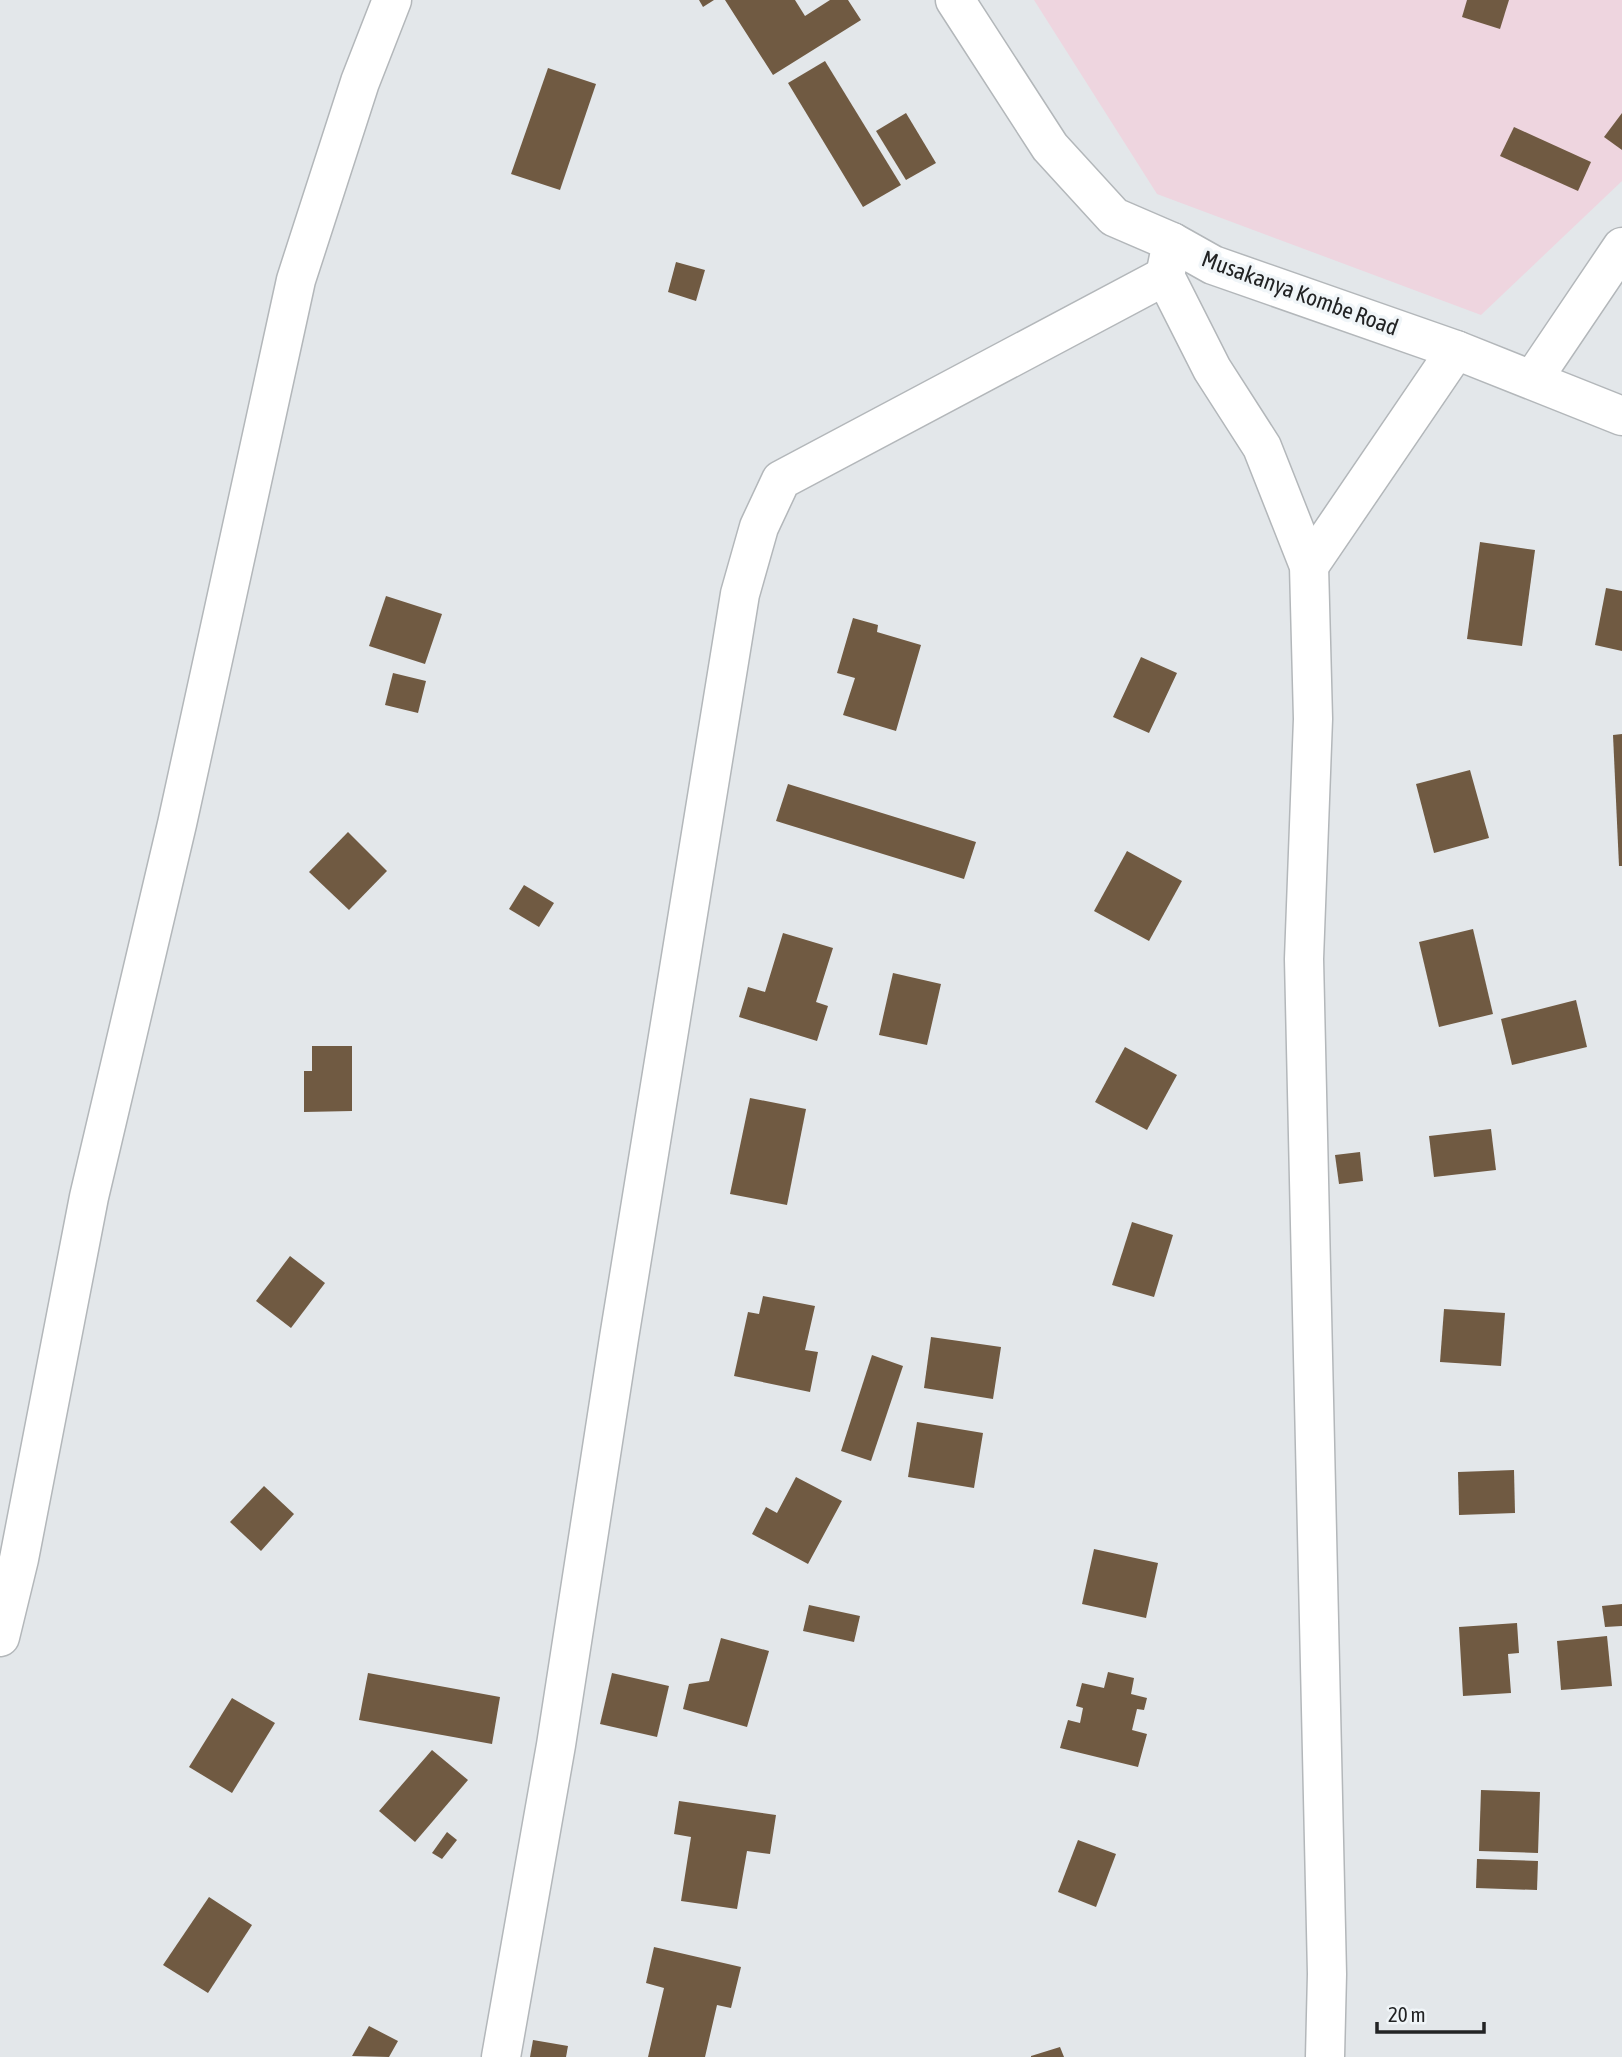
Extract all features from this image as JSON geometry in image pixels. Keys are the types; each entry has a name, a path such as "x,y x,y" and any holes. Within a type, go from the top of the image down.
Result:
{"street":[{"path":"0,1637 19,1559 89,1197 177,824 296,280 360,82 392,0"},
{"name":"Musakanya Kombe Road","path":"955,0 1050,146 1114,217 1169,259 1213,264 1457,350 1622,416"},
{"path":"1534,379 1622,247"},
{"path":"501,2057 556,1745 621,1324 740,594 759,527 781,480 1016,356 1169,259 1212,369 1262,447 1309,566 1313,719 1304,959 1326,1974 1325,2057"},
{"path":"1309,566 1457,350"}],"shaded area":[{"path":"1034,0 1622,0 1622,181 1481,315 1157,194"}],"building":[{"path":"699,0 714,0 703,7"},
{"path":"725,0 795,0 805,16 830,0 848,0 861,20 773,75"},
{"path":"1467,0 1509,0 1500,29 1462,17"},
{"path":"825,61 901,185 863,207 788,83"},
{"path":"548,68 596,84 560,190 511,174"},
{"path":"906,113 936,163 906,180 876,131"},
{"path":"1622,113 1622,150 1604,137"},
{"path":"1514,127 1591,162 1578,191 1500,156"},
{"path":"676,262 705,270 696,301 668,292"},
{"path":"1480,542 1535,550 1522,646 1467,639"},
{"path":"1606,588 1622,591 1622,651 1595,645"},
{"path":"386,596 442,614 425,664 369,646"},
{"path":"853,618 878,625 877,632 921,645 896,731 843,715 855,678 837,673"},
{"path":"1141,657 1177,673 1149,733 1113,717"},
{"path":"393,673 426,681 418,713 385,705"},
{"path":"1622,734 1622,866 1619,866 1613,735"},
{"path":"1470,770 1489,838 1434,853 1416,784"},
{"path":"788,784 976,842 964,879 776,821"},
{"path":"348,832 387,871 349,910 309,872"},
{"path":"1127,851 1182,881 1149,941 1094,911"},
{"path":"524,885 554,903 539,927 509,909"},
{"path":"1473,929 1493,1014 1439,1027 1419,942"},
{"path":"783,933 833,948 816,1002 828,1006 817,1041 739,1017 748,987 765,992"},
{"path":"893,973 941,984 927,1045 879,1035"},
{"path":"1576,1000 1587,1047 1512,1065 1501,1019"},
{"path":"312,1046 352,1046 352,1111 304,1112 304,1071 312,1071"},
{"path":"1125,1047 1177,1075 1147,1130 1095,1102"},
{"path":"750,1098 806,1109 787,1205 730,1194"},
{"path":"1491,1129 1496,1170 1434,1177 1429,1136"},
{"path":"1360,1152 1363,1181 1339,1184 1335,1155"},
{"path":"1132,1222 1173,1235 1154,1297 1112,1285"},
{"path":"290,1256 325,1283 291,1328 256,1301"},
{"path":"763,1296 815,1306 805,1350 818,1352 810,1392 734,1376 748,1312 759,1314"},
{"path":"1444,1309 1505,1313 1501,1366 1440,1362"},
{"path":"931,1337 1001,1347 993,1399 924,1388"},
{"path":"872,1355 903,1366 871,1461 841,1451"},
{"path":"917,1422 983,1433 974,1488 908,1477"},
{"path":"1514,1470 1515,1513 1459,1515 1458,1472"},
{"path":"796,1477 842,1501 808,1564 752,1534 766,1507 777,1513"},
{"path":"264,1486 294,1514 261,1551 230,1522"},
{"path":"1094,1549 1158,1563 1146,1618 1082,1604"},
{"path":"1622,1604 1622,1626 1605,1627 1602,1606"},
{"path":"809,1605 860,1616 854,1642 803,1631"},
{"path":"1517,1623 1519,1653 1508,1654 1511,1693 1463,1696 1459,1627"},
{"path":"1607,1636 1612,1686 1561,1690 1557,1641"},
{"path":"721,1638 769,1651 747,1727 683,1709 689,1684 709,1681"},
{"path":"1108,1672 1134,1678 1131,1694 1147,1698 1144,1710 1137,1709 1132,1730 1147,1734 1138,1767 1060,1748 1068,1720 1080,1723 1083,1708 1076,1706 1082,1683 1104,1688"},
{"path":"368,1673 500,1697 492,1744 359,1720"},
{"path":"612,1673 669,1686 657,1737 600,1724"},
{"path":"232,1698 275,1723 232,1793 189,1767"},
{"path":"432,1750 468,1780 415,1842 379,1811"},
{"path":"1481,1790 1540,1792 1538,1853 1479,1851"},
{"path":"679,1801 776,1815 770,1854 747,1851 737,1909 681,1901 691,1837 674,1834"},
{"path":"447,1832 457,1840 442,1859 432,1853"},
{"path":"1078,1840 1116,1854 1096,1907 1058,1892"},
{"path":"1477,1859 1538,1861 1537,1890 1476,1888"},
{"path":"209,1897 252,1925 208,1993 163,1965"},
{"path":"654,1947 741,1967 731,2008 717,2005 705,2057 648,2057 664,1988 646,1983"},
{"path":"369,2026 398,2041 389,2057 352,2056"},
{"path":"533,2040 568,2046 566,2057 530,2057"},
{"path":"1060,2047 1064,2057 1031,2057 1031,2056"}]}
